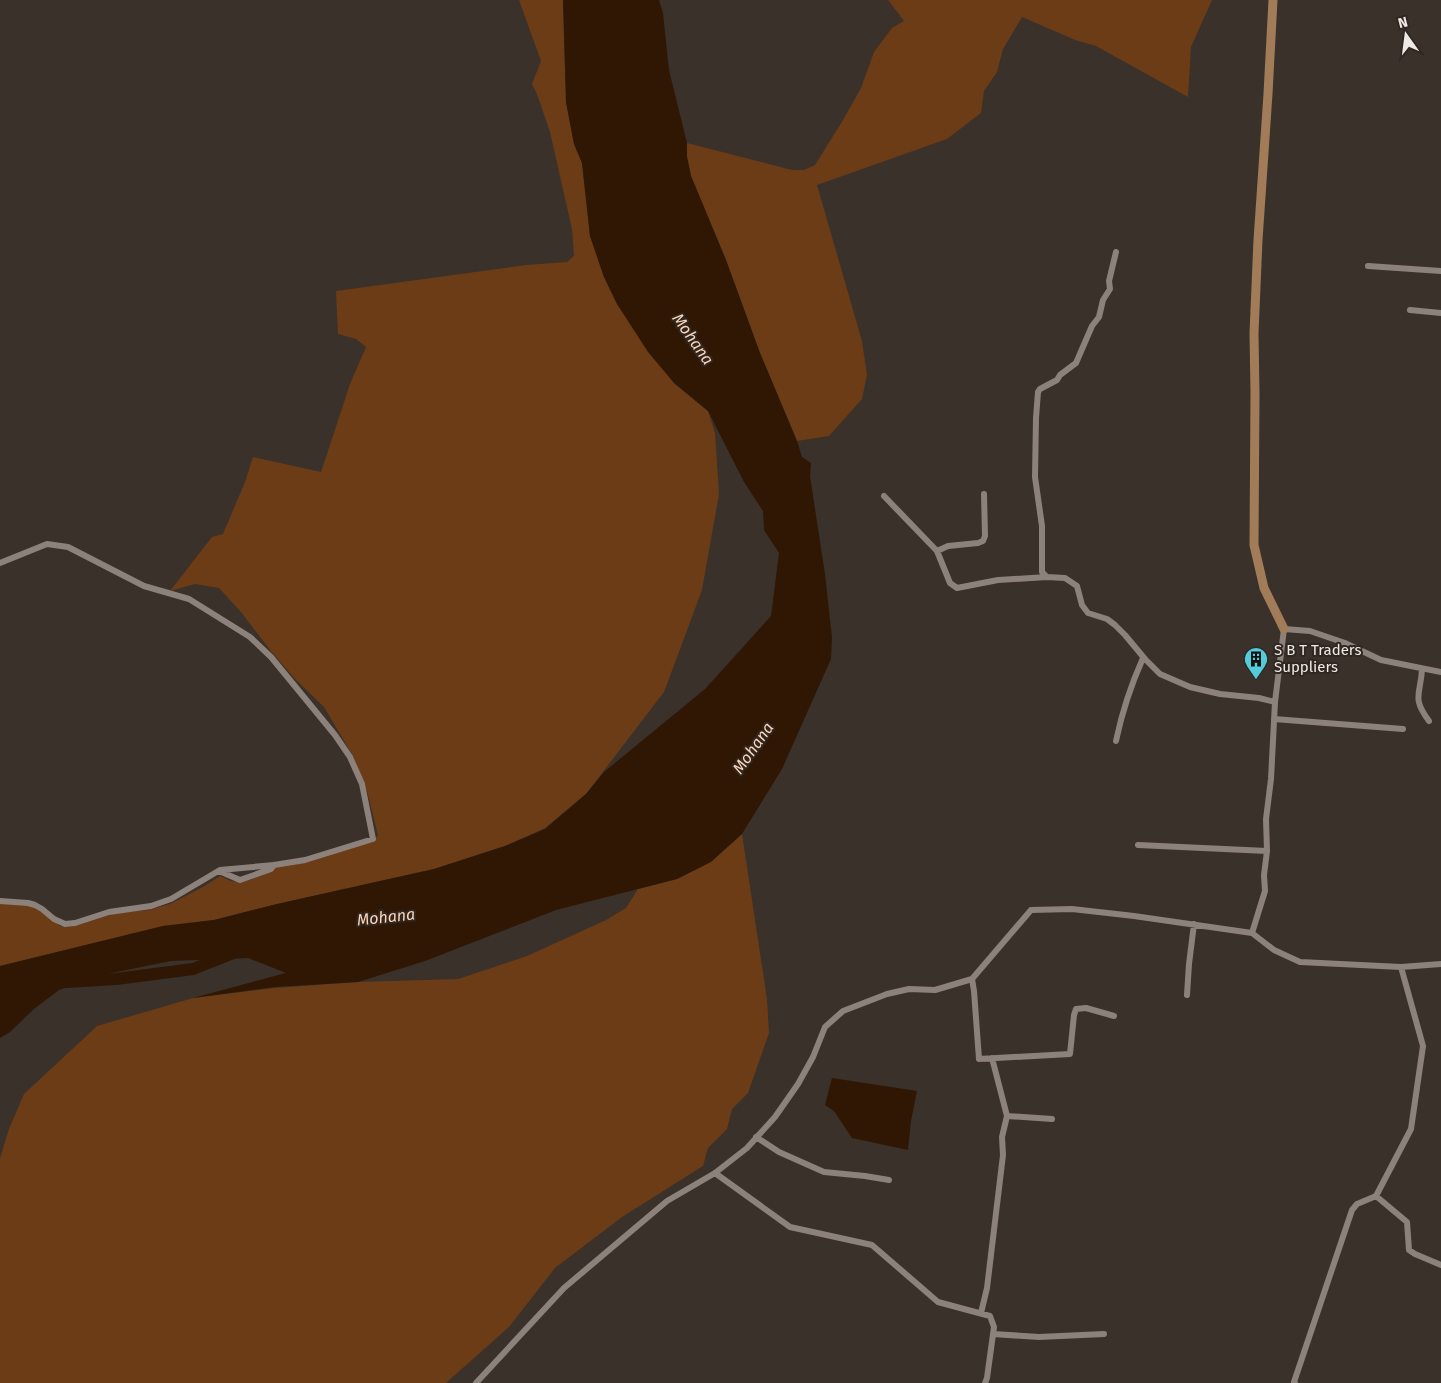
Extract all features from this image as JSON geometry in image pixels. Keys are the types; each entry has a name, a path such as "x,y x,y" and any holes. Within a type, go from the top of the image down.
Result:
{"main road":[{"path":"1273,0 1254,333 1254,544 1264,588 1284,629"}],"street":[{"path":"1047,578 1042,572 1042,526 1035,477 1038,392 1057,380 1060,375 1076,363 1092,326 1099,317 1103,300 1110,289 1109,281 1116,252"},
{"path":"1368,266 1441,272"},
{"path":"1410,310 1441,313"},
{"path":"937,551 948,546 983,541 985,536 984,494"},
{"path":"884,496 937,551 950,583 957,588 998,580 1065,578 1077,586 1082,605 1088,613 1107,619 1115,625 1143,658 1160,674 1190,687 1220,694 1259,698 1275,702"},
{"path":"0,563 47,544 68,547 144,586 189,599 250,638 271,657 331,729 350,758 362,784 373,839 305,860 219,871 171,898 151,906 109,912 74,923 65,924 34,905 0,901"},
{"path":"1252,933 1264,891 1267,851 1266,819 1272,779 1275,702 1284,629 1310,632 1344,643 1381,660 1441,672"},
{"path":"1116,741 1122,711 1143,658"},
{"path":"1422,669 1418,702 1421,711 1428,721"},
{"path":"1274,719 1403,729"},
{"path":"1138,844 1267,851"},
{"path":"219,871 240,880 271,869 274,865"},
{"path":"476,1383 564,1288 667,1201 715,1173 747,1148 775,1117 798,1084 813,1057 825,1027 844,1011 887,994 909,989 935,990 972,979 1031,910 1072,909 1252,933 1274,950 1300,962 1401,968 1441,964"},
{"path":"1187,995 1194,924"},
{"path":"1295,1383 1352,1210 1357,1204 1376,1196 1411,1129 1423,1046 1401,968"},
{"path":"972,979 979,1059 1070,1054 1076,1009 1086,1008 1114,1016"},
{"path":"981,1313 988,1288 1003,1155 1002,1137 1008,1116 992,1058"},
{"path":"1008,1116 1052,1119"},
{"path":"756,1137 779,1152 824,1172 889,1180"},
{"path":"715,1173 790,1227 872,1245 938,1302 990,1316 994,1327 988,1378 985,1383"},
{"path":"1376,1196 1407,1222 1409,1250 1441,1266"},
{"path":"993,1334 1039,1337 1104,1334"}],"shaded area":[{"path":"519,0 563,0 566,102 574,144 582,163 590,236 604,277 617,304 674,383 708,411 715,433 719,494 702,590 664,692 586,794 545,828 505,846 434,869 214,920 163,926 0,966 0,903 33,906 60,926 70,927 117,913 148,910 170,904 220,876 231,881 243,882 261,876 278,866 373,842 378,835 367,791 353,756 324,707 295,679 241,612 219,588 195,584 170,591 212,537 223,534 245,482 253,457 321,472 350,384 366,347 356,339 338,334 336,291 526,265 567,262 574,256 572,229 550,132 532,84 541,61"},
{"path":"888,0 1212,0 1191,47 1188,97 1096,46 1075,40 1022,17 1003,49 997,72 984,91 981,113 947,139 817,185 862,341 867,375 862,399 829,436 797,441 760,353 726,260 691,176 687,156 687,143 792,170 804,170 815,165 861,88 874,52 892,28 904,21"},
{"path":"742,834 767,999 769,1033 748,1093 732,1109 727,1129 708,1148 703,1166 622,1217 555,1268 509,1327 446,1383 0,1383 0,1158 9,1129 24,1094 97,1026 193,998 275,988 358,982 458,979 527,956 606,920 626,908 638,889 677,879 710,862"}],"water":[{"path":"563,0 659,0 663,13 669,70 687,143 687,157 691,176 726,260 760,353 802,457 811,463 810,476 825,574 832,637 831,659 782,769 742,834 711,862 677,879 556,910 425,961 358,982 275,987 193,998 286,973 248,958 171,961 102,975 59,990 34,1009 10,1032 0,1038 0,966 163,926 214,920 434,869 505,846 545,829 586,794 604,772 705,689 771,616 779,553 764,530 763,511 744,482 708,411 674,383 648,352 617,304 604,277 590,236 582,163 574,144 566,102"},
{"path":"832,1078 917,1091 908,1150 852,1138 834,1111 825,1105"}],"waterway":[{"name":"Mohana","path":"67,982 116,979 193,969 231,954"}],"place":[{"name":"S B T Traders Suppliers","path":"1256,680"}]}
